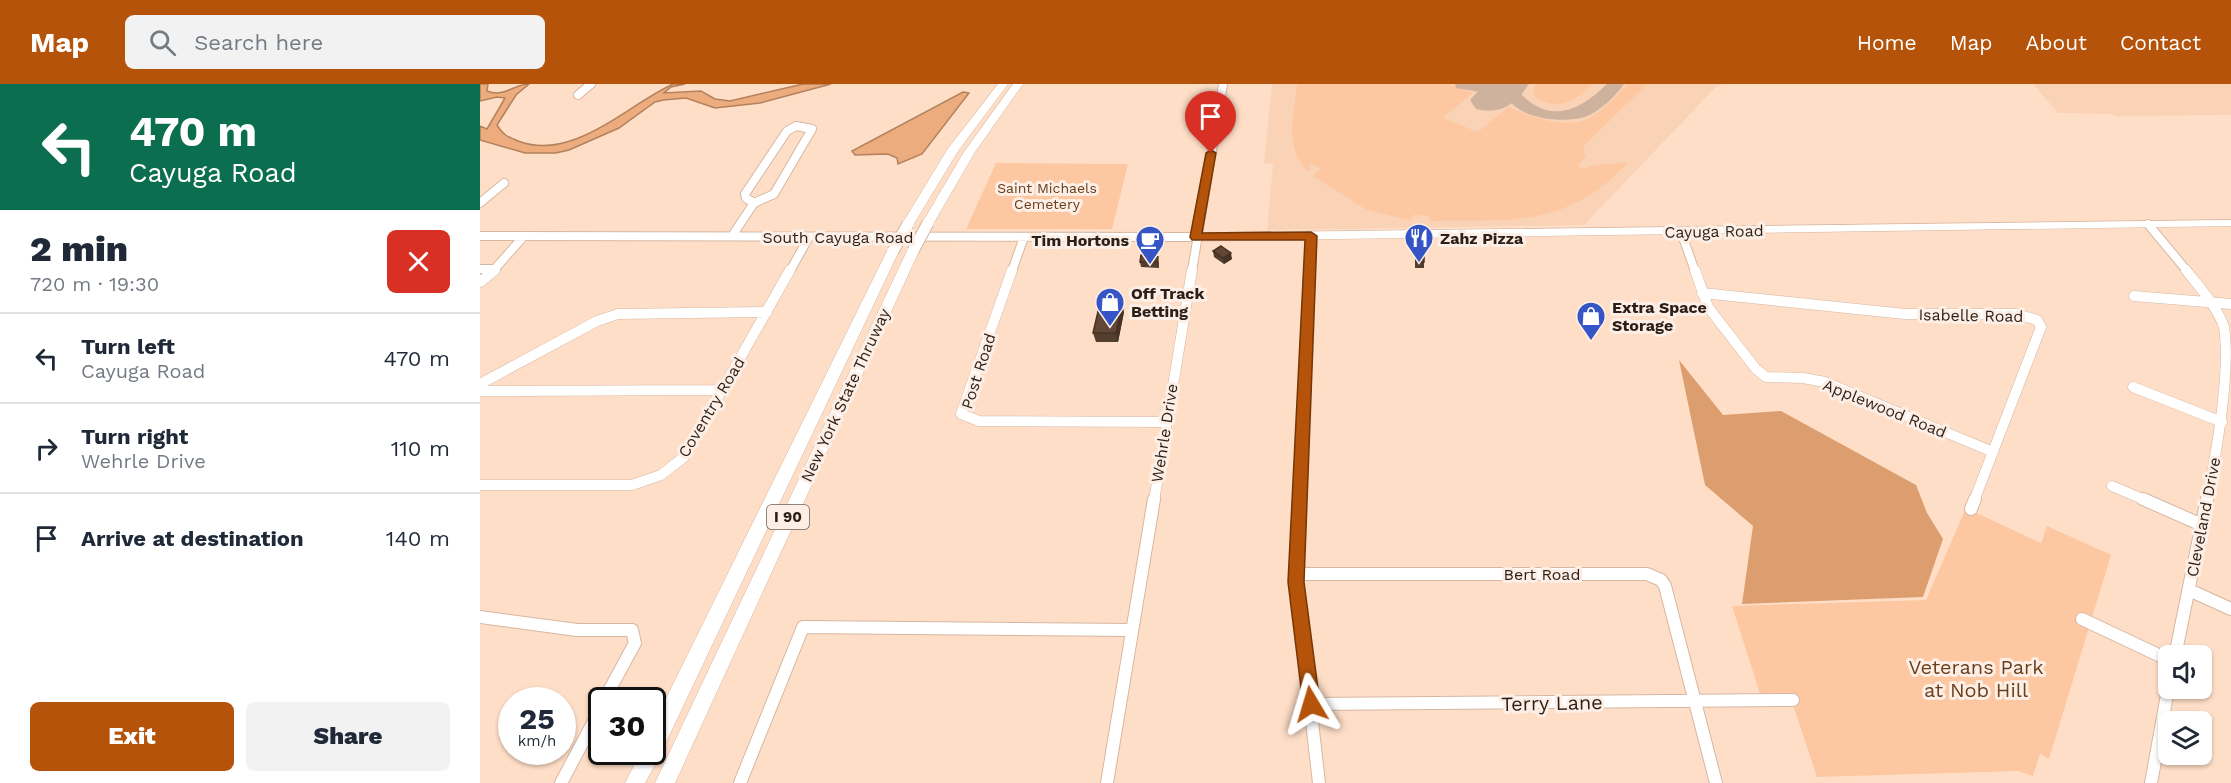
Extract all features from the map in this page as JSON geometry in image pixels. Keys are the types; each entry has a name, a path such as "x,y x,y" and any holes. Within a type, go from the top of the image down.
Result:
{"highway":[{"name":"New York State Thruway","path":"666,721 893,251 953,150 1003,84"},
{"name":"New York State Thruway","path":"665,783 914,251 948,184 979,135 1018,84"},
{"name":"New York State Thruway","path":"635,783 644,765"}],"main road":[{"name":"Cayuga Road","path":"1196,237 2231,223"}],"street":[{"path":"578,95 591,84"},
{"name":"Wehrle Drive","path":"1107,783 1223,84"},
{"path":"732,236 754,203 774,194 812,129 796,126 787,131 745,194 746,198 754,203"},
{"path":"480,203 504,183"},
{"name":"Cleveland Drive","path":"2148,224 2194,277 2212,302 2224,327 2231,358 2222,422 2177,645"},
{"name":"Applewood Road","path":"1681,232 1708,307 1755,369 1766,377 1782,380 1803,378 1825,382 1993,452"},
{"name":"South Cayuga Road","path":"480,236 1196,237"},
{"path":"480,282 496,269 524,236"},
{"path":"1311,236 1296,574 1319,783"},
{"name":"Coventry Road","path":"480,485 632,485 650,481 668,471 684,457 809,237"},
{"name":"Post Road","path":"1024,237 961,414 979,421 1166,423"},
{"path":"480,269 496,269"},
{"name":"Isabelle Road","path":"1702,293 1905,314 2006,313 2033,317 2041,327 1971,509"},
{"path":"2134,296 2231,304"},
{"path":"480,384 597,321 618,314 767,312"},
{"path":"2133,387 2222,422"},
{"path":"480,391 723,390"},
{"path":"2112,486 2202,525"},
{"name":"Bert Road","path":"1296,574 1647,574 1655,576 1665,586 1716,783"},
{"path":"2189,590 2231,609"},
{"path":"480,618 577,630 632,630 635,643 611,687"},
{"path":"2082,619 2158,655"},
{"path":"740,783 803,627 1132,630"},
{"path":"2151,783 2166,699"},
{"name":"Terry Lane","path":"1311,704 1793,700"},
{"path":"561,783 588,732"}],"shaded area":[{"path":"480,84 488,84 487,91 499,93 529,84 516,95 497,125 511,138 539,145 559,144 579,138 673,84 685,84 671,87 664,93 701,91 715,99 730,101 803,84 831,84 760,103 715,108 686,98 663,100 655,102 619,128 569,150 556,153 525,153 480,140 480,126 487,129 505,98 497,97 480,101"},
{"path":"1272,84 1723,84 1715,88 1584,225 1267,230 1273,164 1264,163"},
{"path":"2033,84 2231,84 2231,115 2115,116 2112,114 2058,113"},
{"path":"963,92 969,93 922,154 898,164 897,158 888,154 855,155 852,151"},
{"path":"1679,360 1723,415 1781,411 1916,485 1927,513 1943,539 1923,597 1742,604 1753,526 1705,485"}],"green space":[{"path":"1297,84 1449,84 1473,93 1443,118 1478,132 1508,107 1553,122 1565,123 1587,119 1609,103 1628,84 1647,84 1585,145 1583,150 1586,157 1578,166 1585,169 1588,166 1628,162 1606,183 1584,199 1537,216 1487,221 1430,221 1429,216 1413,215 1411,220 1365,209 1313,176 1321,168 1309,164 1310,171 1307,171 1295,152 1293,141"},
{"path":"1535,84 1593,84 1574,99 1553,104 1537,98 1533,93"},
{"name":"Saint Michaels Cemetery","path":"996,163 1128,164 1112,229 966,229"},
{"name":"Veterans Park at Nob Hill","path":"1966,508 2041,543 2047,526 2111,555 2049,759 2040,754 2033,776 2018,771 1817,777 1790,696 1761,697 1732,606 1926,600"}],"building":[{"path":"1221,246 1231,253 1223,258 1213,251"},
{"path":"1415,251 1424,251 1424,262 1416,262"},
{"path":"1141,255 1158,257 1157,262 1140,262"},
{"path":"1100,303 1122,303 1116,333 1093,333"}],"taxiway":[{"path":"1462,85 1486,88 1506,84"},
{"path":"1513,84 1514,96 1521,103 1538,112 1559,116 1588,109 1616,84"}],"runway":[{"path":"1490,100 1509,84"}],"place":[{"name":"Zahz Pizza","path":"1419,264"},
{"name":"Tim Hortons","path":"1150,266"},
{"name":"Off Track Betting","path":"1110,328"},
{"name":"Extra Space Storage","path":"1591,342"}],"route":[{"path":"1211,153 1196,237 1311,236 1296,582 1311,704"}]}
